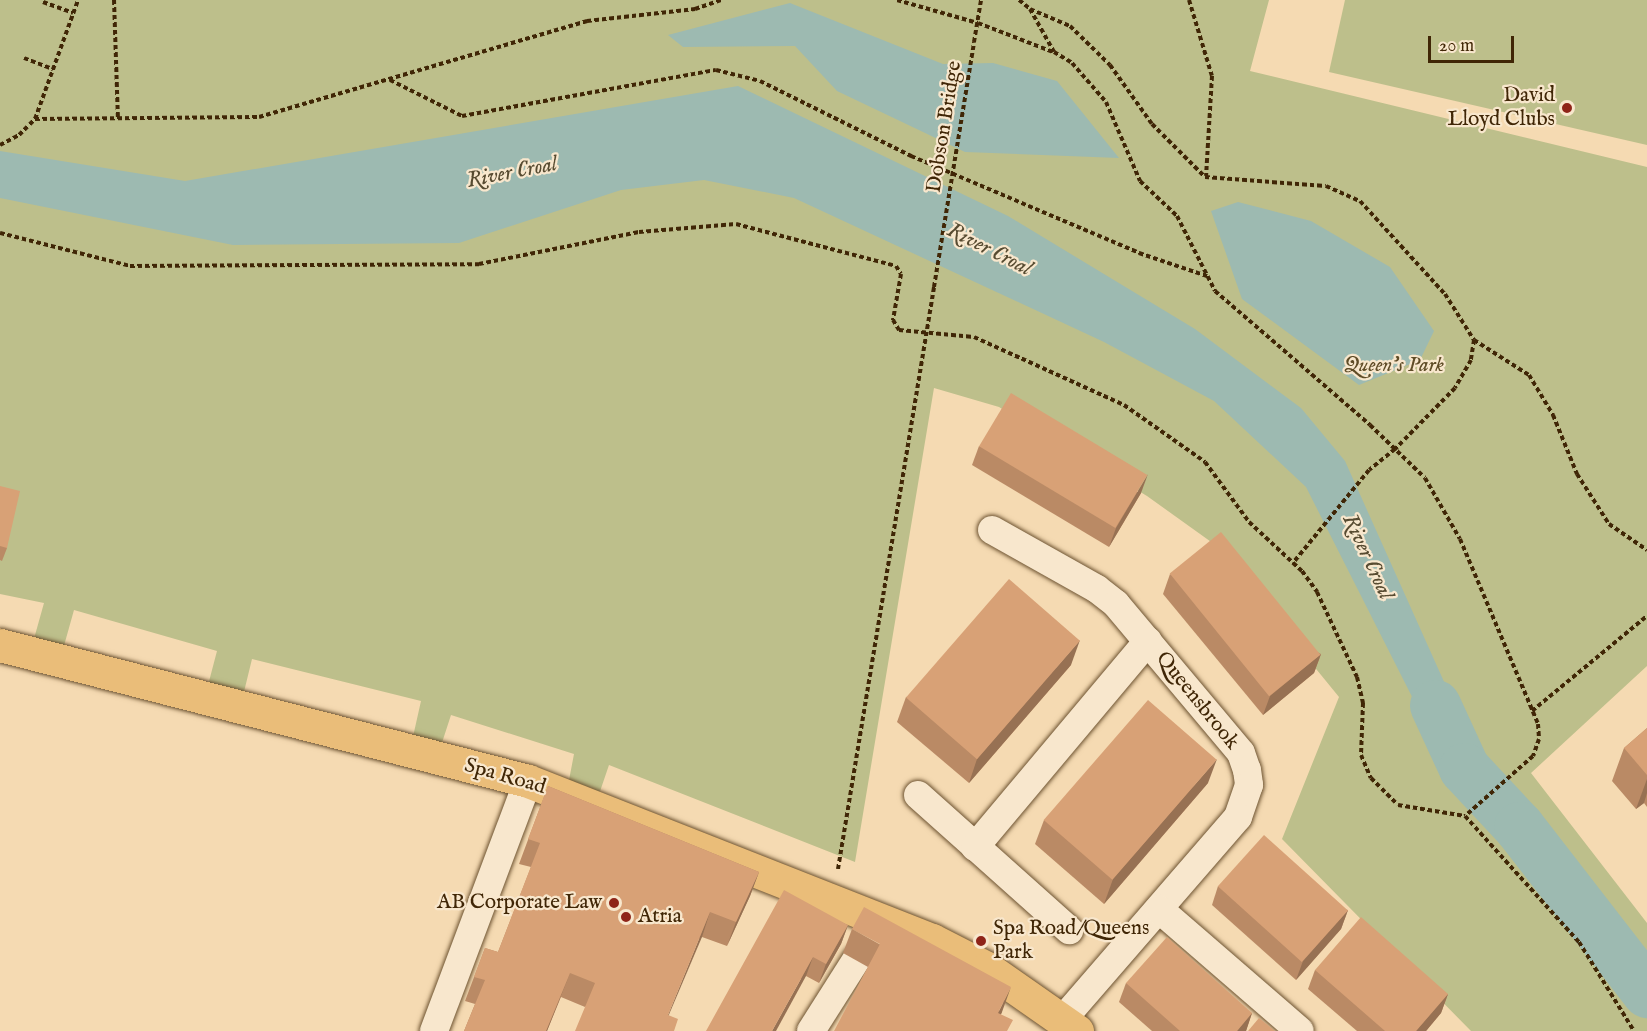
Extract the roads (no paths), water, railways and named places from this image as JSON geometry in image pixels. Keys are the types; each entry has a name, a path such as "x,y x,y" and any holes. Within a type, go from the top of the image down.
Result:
{"main road":[{"name":"Spa Road","path":"0,645 528,781 833,899 867,939 987,968 1070,1025"}],"lane":[{"name":"Queensbrook","path":"992,530 1097,589 1148,641 1241,753 1249,785 1238,817 1159,909 1070,1025"},
{"name":"Queensbrook","path":"975,847 1148,641"},
{"path":"434,1031 528,781"},
{"path":"918,795 1069,930"},
{"path":"1159,909 1300,1031"},
{"path":"811,1031 867,939"}],"water":[{"path":"790,3 943,64 993,63 1057,81 1119,158 965,152 837,91 795,46 683,47 668,35"},
{"path":"738,86 1008,216 1195,329 1301,408 1345,461 1463,724 1464,768 1448,768 1306,487 1214,401 1104,342 794,198 704,180 621,190 459,243 233,245 0,198 0,151 185,181"},
{"path":"1238,202 1311,221 1390,267 1434,331 1420,360 1359,385 1242,299 1211,211"}],"waterway":[{"name":"River Croal","path":"1435,705 1464,768 1519,827 1647,992"}],"place":[{"name":"David Lloyd Clubs","path":"1567,108"},
{"name":"AB Corporate Law","path":"614,903"},
{"name":"Atria","path":"626,917"},
{"name":"Spa Road/Queens Park","path":"981,941"}],"park label":[{"name":"Queen's Park","path":"1394,366"}]}
